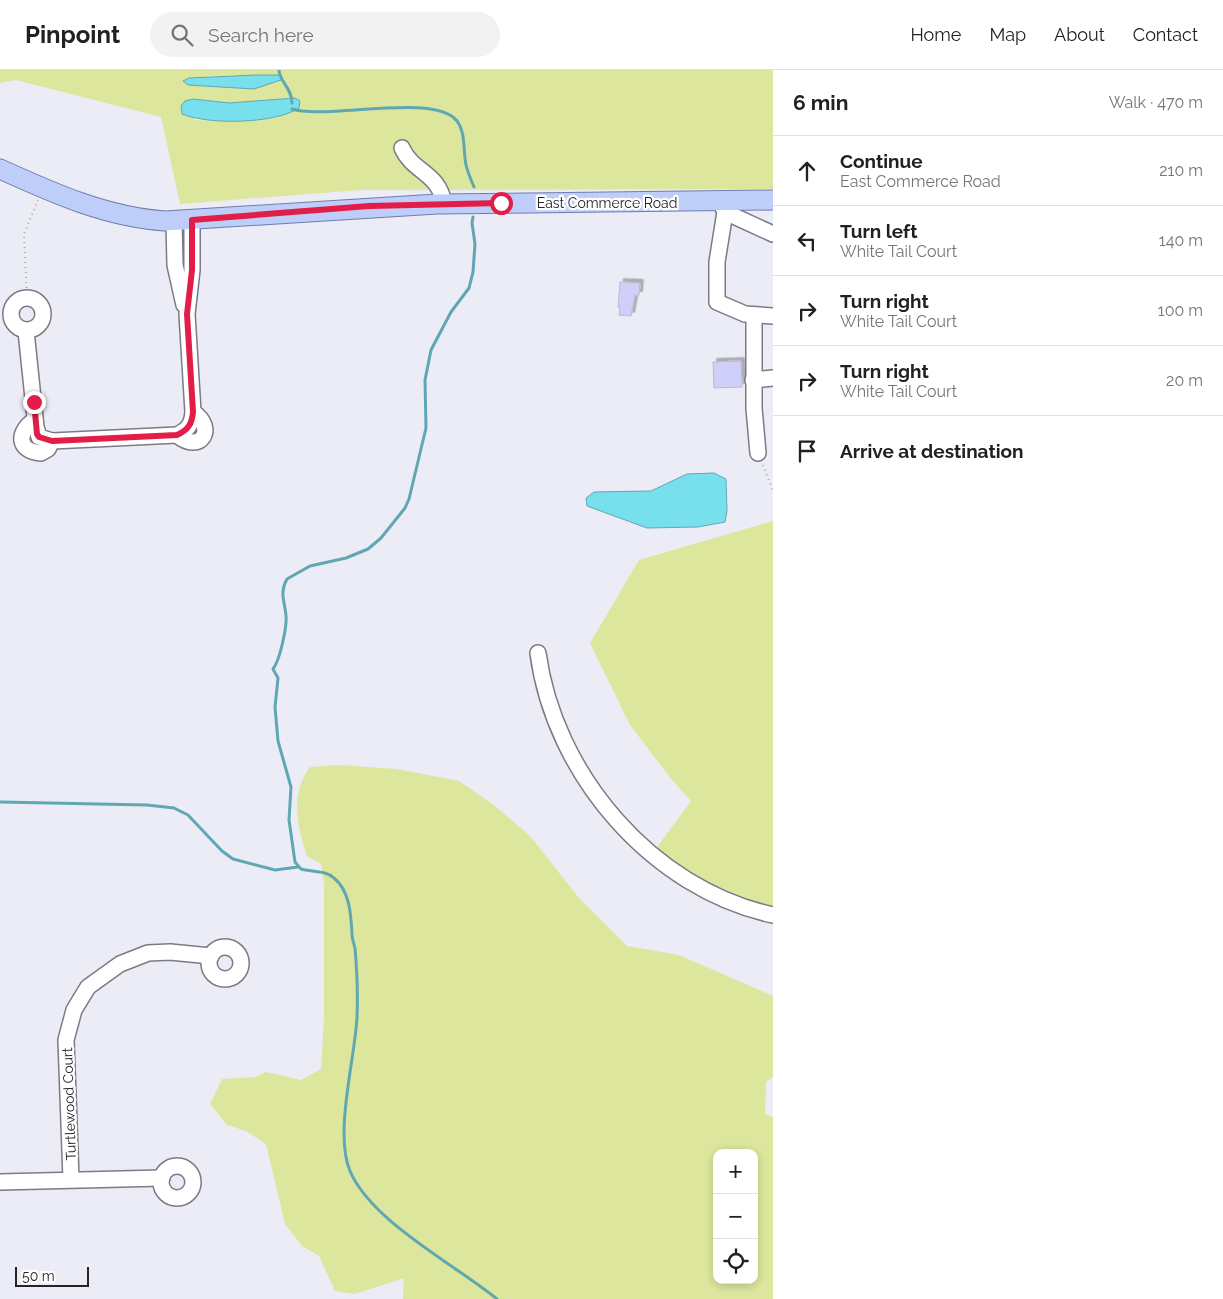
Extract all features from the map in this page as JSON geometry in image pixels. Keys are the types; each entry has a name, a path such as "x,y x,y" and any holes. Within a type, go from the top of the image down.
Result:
{"main road":[{"name":"East Commerce Road","path":"0,169 43,188 109,212 146,220 183,220 346,208 444,204 723,207 773,200"}],"street":[{"path":"402,148 410,162 437,184 444,204"},
{"path":"773,234 723,207 718,262 718,302 754,316 773,316"},
{"path":"26,330 35,420 26,426 22,434 22,442 27,449 41,453 48,448 52,441 177,435 189,443 202,439 206,431 205,424 193,412 187,314 192,270 183,220"},
{"path":"27,298 36,301 43,313 38,326 26,330 15,325 11,314 15,304 27,298"},
{"path":"754,316 754,380 758,454"},
{"path":"754,380 773,378"},
{"path":"538,653 542,683 556,724 584,778 610,812 652,854 686,879 718,897 756,912 773,915"},
{"name":"Turtlewood Court","path":"71,1179 66,1040 74,1010 88,987 120,964 148,954 170,952 211,956"},
{"path":"0,1182 162,1178"}],"path":[{"path":"27,298 24,234 43,188"},
{"path":"758,454 773,490"}],"green space":[{"path":"0,70 773,70 773,189 361,190 180,204 161,117 16,80 0,83","holes":["276,75 231,86 188,85 208,76","295,98 278,117 244,121 195,120 193,100 229,103"]},
{"path":"773,521 773,915 652,854 691,801 672,780 630,725 590,643 639,560"},
{"path":"340,765 397,769 459,781 494,805 531,837 579,898 627,946 679,955 773,996 773,1077 766,1082 765,1114 773,1117 773,1299 403,1299 404,1278 355,1294 335,1291 319,1256 302,1246 285,1224 266,1144 246,1131 227,1125 210,1104 222,1079 255,1077 266,1072 301,1080 321,1069 324,1018 324,884 321,864 307,856 300,834 297,810 300,788 310,767"}],"water":[{"path":"280,75 281,80 254,89 188,85 183,81 189,78"},
{"path":"295,98 300,101 299,108 288,113 258,120 224,121 194,118 182,114 181,106 185,101 193,99 229,103"},
{"path":"714,473 726,479 727,511 725,522 698,527 647,528 587,506 586,498 594,492 651,491 687,474"}],"building":[{"path":"620,282 640,283 639,295 635,295 631,316 619,315"},
{"path":"741,361 742,387 714,388 713,362"}],"waterway":[{"path":"279,70 281,78 290,93 292,103"},
{"path":"292,109 329,111 404,107 427,108 445,113 457,121 462,131 466,165 474,187"},
{"path":"473,217 475,244 473,272 469,288 451,312 431,350 425,380 426,428 409,499 405,508 381,538 368,549 346,558 310,566 287,579 283,589 286,616 285,628 276,665 273,669 278,678 275,707 278,741 291,787 289,820 295,862 301,869 323,872 334,878 346,896 350,911 357,974 357,1017 344,1137 350,1171 361,1189 394,1224 497,1299"},
{"path":"0,802 147,805 174,808 188,815 222,851 233,859 275,870 298,867"}],"route":[{"path":"34,402 37,434 39,437 52,441 177,435 186,431 190,425 193,412 188,360 187,314 192,270 192,220 369,206 501,203"}]}
